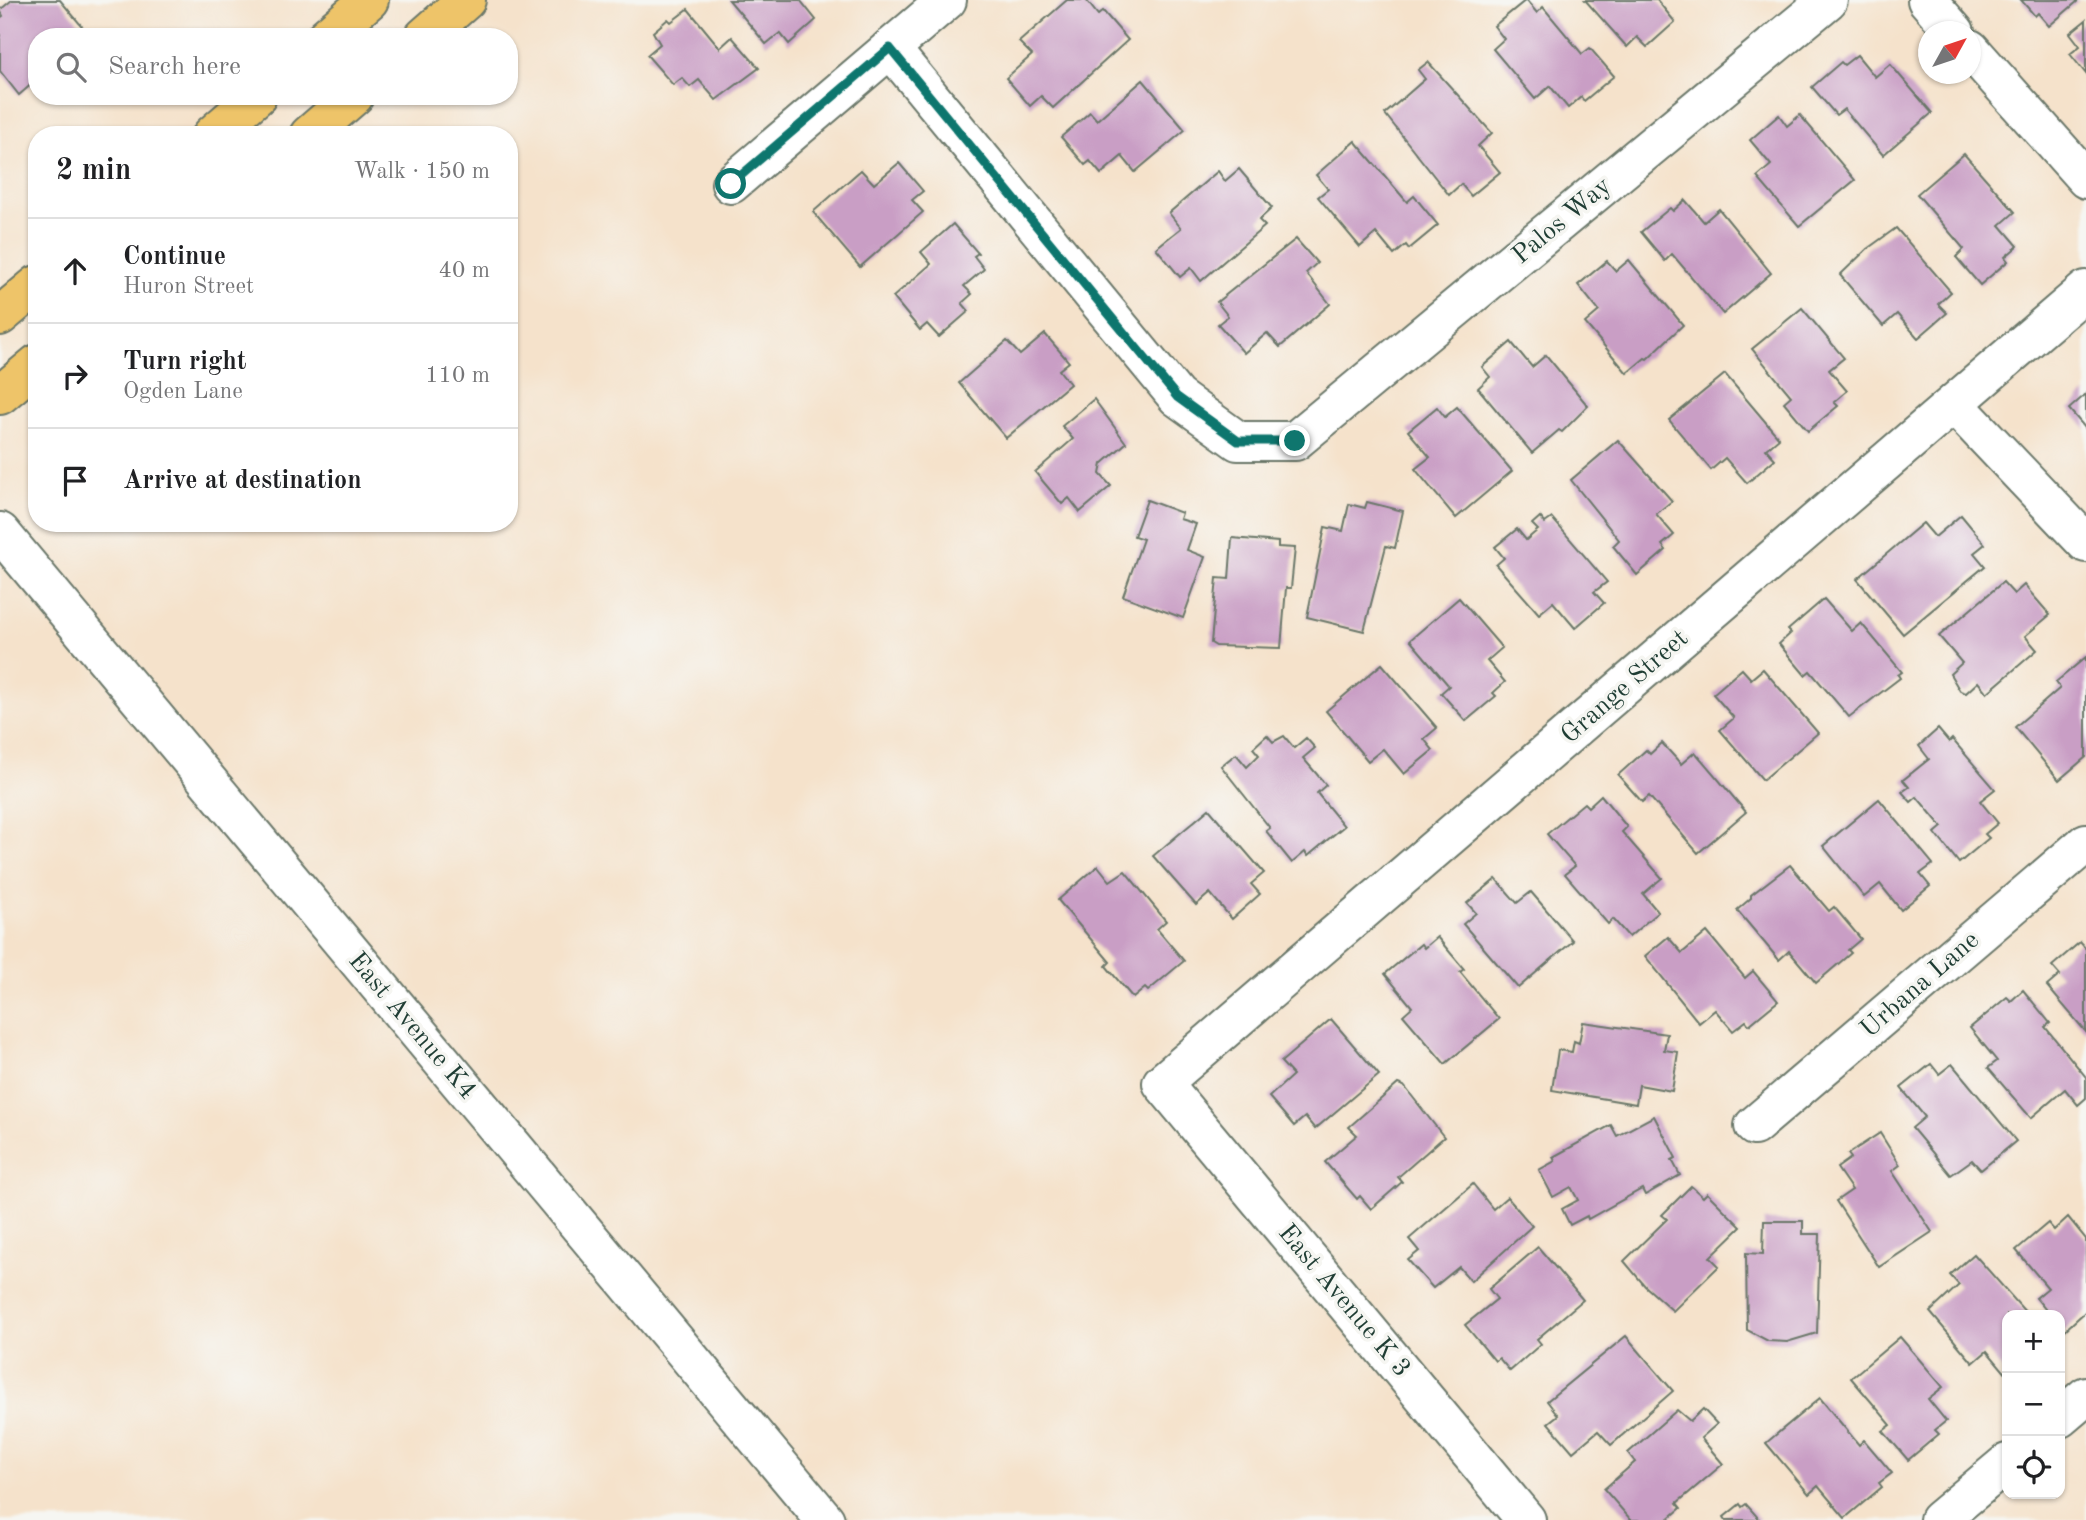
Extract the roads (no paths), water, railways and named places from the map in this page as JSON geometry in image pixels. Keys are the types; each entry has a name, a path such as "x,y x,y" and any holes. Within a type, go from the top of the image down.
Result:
{"main road":[{"path":"336,28 369,0"},
{"path":"434,28 466,0"},
{"path":"222,126 247,105"},
{"path":"319,126 344,105"},
{"path":"0,316 28,293"},
{"path":"0,395 28,372"}],"street":[{"path":"731,184 947,0"},
{"name":"Palos Way","path":"890,48 1177,397 1238,441 1295,441 1828,0"},
{"path":"1927,0 1945,21"},
{"path":"1981,61 2086,179"},
{"name":"Grange Street","path":"1162,1083 2086,290"},
{"path":"1955,405 2086,543"},
{"name":"East Avenue K4","path":"0,532 825,1520"},
{"name":"Urbana Lane","path":"1754,1126 2086,843"},
{"name":"East Avenue K 3","path":"1162,1083 1526,1520"},
{"path":"2065,1414 2086,1396"},
{"path":"1940,1520 2002,1467"}]}
